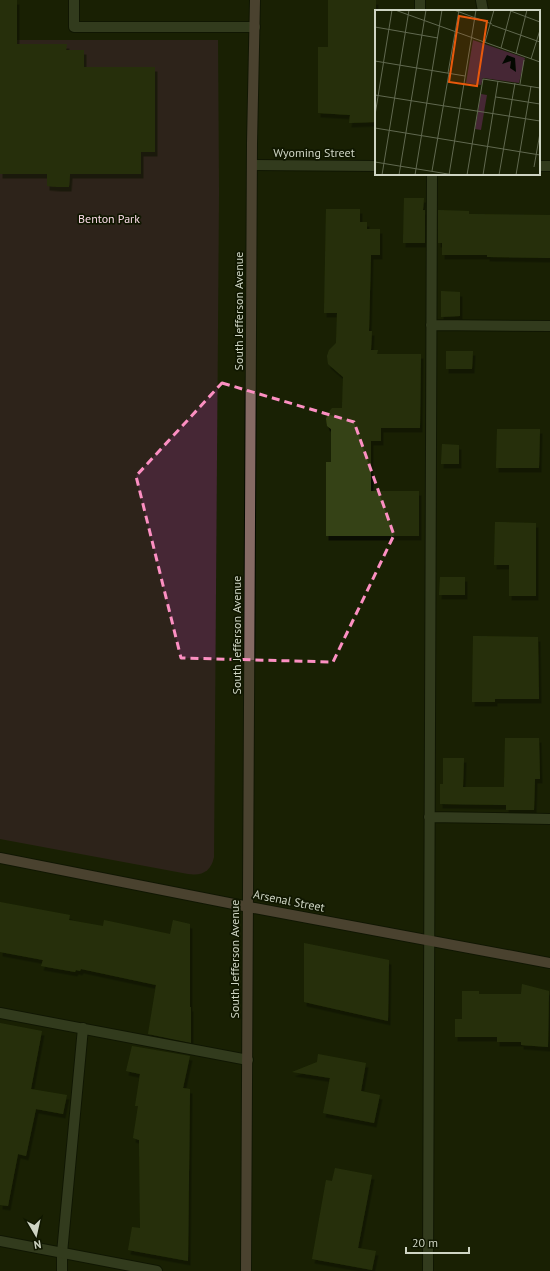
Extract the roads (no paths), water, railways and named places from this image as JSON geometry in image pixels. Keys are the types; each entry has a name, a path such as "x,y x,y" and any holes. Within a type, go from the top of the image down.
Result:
{"main road":[{"name":"South Jefferson Avenue","path":"246,1271 252,165 255,0"},
{"name":"Arsenal Street","path":"0,858 550,963"}],"street":[{"path":"74,0 74,27 255,27"},
{"path":"481,0 483,10"},
{"name":"Wyoming Street","path":"252,165 375,166"},
{"path":"428,1271 428,940 432,175"},
{"path":"431,325 550,326"},
{"path":"429,817 550,819"},
{"path":"0,1013 248,1060"},
{"path":"62,1271 62,1253 83,1028"},
{"path":"0,1241 157,1271"}],"park label":[{"name":"Benton Park","path":"109,219"}]}
